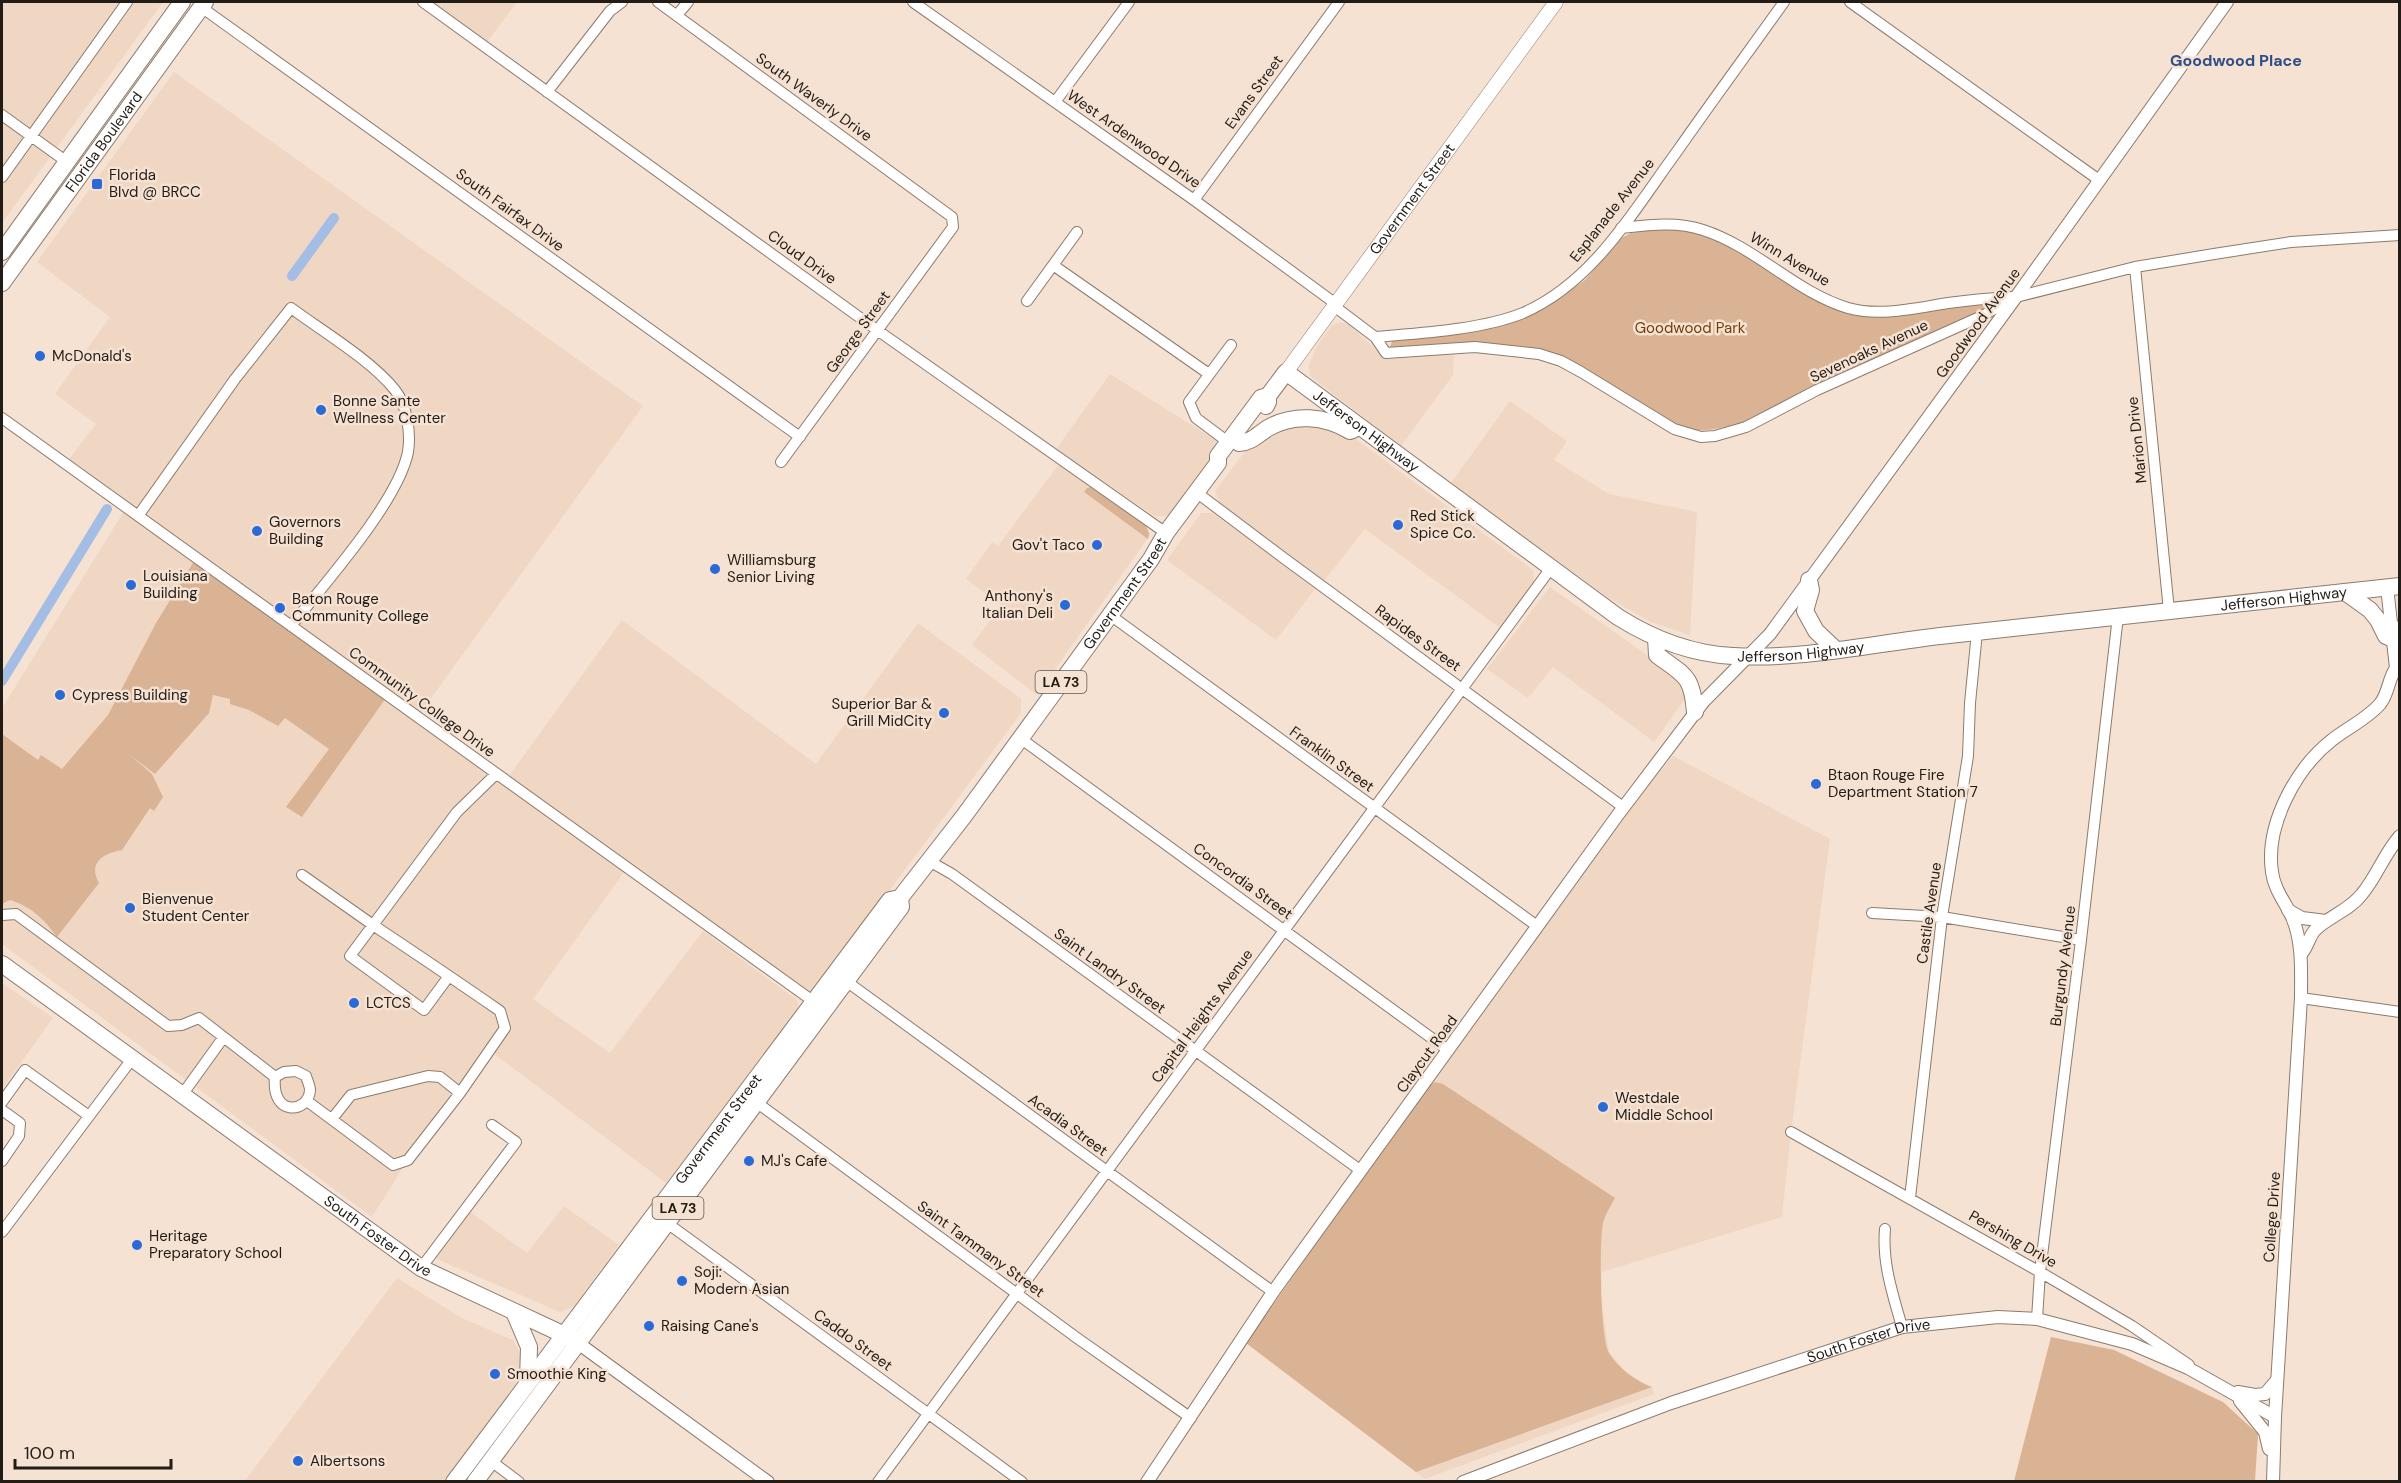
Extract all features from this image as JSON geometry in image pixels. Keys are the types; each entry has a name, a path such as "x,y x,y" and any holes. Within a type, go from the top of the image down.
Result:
{"main road":[{"name":"Florida Boulevard","path":"2,252 182,2"},
{"name":"Government Street","path":"454,1482 528,1381 571,1338 667,1223 756,1102 890,900 900,898 929,861 1151,559 1218,463 1218,456 1234,442 1268,402 1268,396 1556,2"},
{"name":"Florida Boulevard","path":"2,283 203,4"},
{"path":"108,104 123,115"},
{"name":"Jefferson Highway","path":"1286,372 1605,609 1642,632 1701,652 1748,657 1836,650 2393,586"},
{"path":"1234,442 1250,442 1274,425 1299,418 1329,421 1350,431 1359,428"},
{"path":"1809,580 1810,590 1805,611 1816,632 1836,650"},
{"path":"2345,592 2370,610 2386,636 2396,634"},
{"path":"1656,638 1657,655 1688,679 1693,689 1695,712"},
{"name":"Government Street","path":"476,1482 571,1338 819,1006 846,981 901,907 900,898"},
{"path":"846,981 842,975 862,946 863,938"},
{"name":"South Foster Drive","path":"2,964 421,1268 571,1338"},
{"path":"514,1312 529,1347 528,1381"}],"street":[{"path":"2,177 127,2"},
{"name":"Cloud Drive","path":"423,2 877,330 1167,533"},
{"path":"547,92 610,11 622,2"},
{"name":"South Waverly Drive","path":"658,2 952,217"},
{"path":"678,15 688,2"},
{"name":"West Ardenwood Drive","path":"914,2 1194,200 1335,305"},
{"path":"1055,102 1129,2"},
{"name":"Evans Street","path":"1194,200 1339,2"},
{"name":"Esplanade Avenue","path":"1375,337 1431,332 1502,320 1545,302 1568,286 1589,267 1621,228 1784,2"},
{"path":"1850,2 2099,180"},
{"name":"Goodwood Avenue","path":"1748,657 1770,634 2016,297 2227,2"},
{"name":"South Fairfax Drive","path":"203,4 800,437"},
{"path":"2,115 67,162"},
{"name":"George Street","path":"781,462 953,227 952,217"},
{"name":"Winn Avenue","path":"1621,228 1661,224 1702,229 1730,241 1807,291 1849,308 1887,312 1973,300 2016,297"},
{"path":"1027,301 1077,232"},
{"name":"Sevenoaks Avenue","path":"1375,337 1386,353 1475,347 1539,354 1561,361 1581,372 1674,429 1701,437 1715,436 1746,427 1817,390 1982,316 2016,297 2135,267 2291,242 2400,235"},
{"path":"1053,265 1209,374"},
{"name":"Marion Drive","path":"2135,267 2169,611"},
{"path":"1335,305 1375,337"},
{"path":"138,516 235,379 291,308 369,365 396,391 405,409 408,452 385,503 291,626"},
{"path":"1231,345 1189,402 1196,418 1234,442"},
{"name":"Community College Drive","path":"2,418 819,1006"},
{"name":"Rapides Street","path":"1196,492 1623,807"},
{"name":"Capital Heights Avenue","path":"878,1482 1551,568"},
{"name":"College Drive","path":"2273,1480 2277,1380 2301,998 2301,954 2295,926 2275,885 2271,859 2279,818 2292,785 2321,749 2378,706 2389,689 2398,668 2393,586"},
{"name":"Franklin Street","path":"1110,615 1537,926"},
{"name":"Burgundy Avenue","path":"2037,1319 2040,1272 2118,616"},
{"name":"Castile Avenue","path":"1910,1198 1942,917 1968,756 1970,703 1977,632"},
{"name":"Claycut Road","path":"1147,1482 1274,1292 1360,1170 1623,807 1695,712 1748,657"},
{"name":"Concordia Street","path":"1020,738 1448,1050"},
{"path":"449,976 424,1010 350,956 458,812 496,774"},
{"path":"2301,954 2306,949 2314,931 2355,903 2400,836"},
{"name":"Saint Landry Street","path":"929,861 952,874 1360,1170"},
{"path":"302,875 500,1011 505,1028 460,1093 408,1160 393,1165 307,1101"},
{"path":"2287,910 2302,918 2326,921"},
{"path":"1872,913 1942,917 2081,940"},
{"path":"2,915 16,914 168,1026 182,1026 199,1018 275,1077"},
{"name":"Acadia Street","path":"846,981 1274,1292"},
{"path":"2301,998 2400,1012"},
{"path":"182,1095 223,1038"},
{"path":"2,1232 132,1059"},
{"path":"2,1102 25,1070 89,1116"},
{"path":"296,1071 306,1076 310,1090 307,1101 296,1108 285,1107 276,1100 275,1077 284,1072 296,1071"},
{"path":"332,1119 351,1095 428,1076 440,1077 460,1093"},
{"name":"Saint Tammany Street","path":"756,1102 1191,1418"},
{"path":"2,1110 20,1123 19,1136 2,1161"},
{"path":"421,1268 516,1142 492,1125"},
{"name":"Pershing Drive","path":"1791,1132 2132,1326 2214,1382"},
{"name":"Caddo Street","path":"667,1223 1022,1482"},
{"path":"1885,1229 1884,1248 1888,1278 1902,1327"},
{"name":"South Foster Drive","path":"1464,1482 1671,1403 1902,1327 1998,1317 2037,1319 2132,1344 2214,1382 2275,1417"},
{"name":"South Foster Drive","path":"571,1338 768,1482"},
{"path":"2228,1390 2255,1395 2265,1394 2277,1380"},
{"path":"2228,1390 2265,1432 2273,1480"},
{"path":"491,1461 519,1482"}],"shaded area":[{"path":"2,2 163,2 2,223"},
{"path":"423,2 517,2 484,46"},
{"name":"Baton Rouge Community College","path":"174,72 643,406 418,716 506,780 622,620 816,764 918,623 1021,699 1021,713 819,986 804,995 627,868 533,999 610,1053 703,931 797,1000 800,1013 666,1183 493,1053 408,1160 372,1217 2,944 2,708 126,508 65,464 96,424 55,394 110,317 37,262"},
{"path":"1340,322 1348,324 1382,355 1454,355 1453,375 1401,446 1310,376 1309,365 1316,347 1332,325"},
{"path":"1110,374 1222,444 1170,516 1154,516 1056,449"},
{"path":"1510,401 1567,441 1554,460 1609,494 1697,512 1690,635 1651,622 1610,599 1451,483"},
{"path":"1308,424 1345,431 1533,570 1534,583 1500,628 1365,529 1324,581 1220,504 1215,491 1247,449 1285,428"},
{"path":"1059,464 1146,526 1150,535 1037,695 972,645 1001,605 966,579 992,542 998,546"},
{"path":"1201,513 1213,513 1315,589 1276,640 1167,560"},
{"path":"1550,587 1670,671 1686,685 1688,695 1654,742 1553,667 1528,698 1487,669"},
{"name":"Westdale Middle School","path":"1673,756 1830,839 1782,1217 1602,1272 1601,1296 1609,1352 1623,1369 1639,1382 1652,1387 1654,1394 1425,1479 1246,1343 1290,1278 1628,810"},
{"path":"2,983 53,1018 2,1089"},
{"path":"564,1206 619,1245 574,1306 560,1312 430,1256 466,1209 527,1253"},
{"path":"397,1278 462,1318 513,1340 524,1360 521,1377 443,1481 244,1482"}],"green space":[{"name":"Goodwood Park","path":"1660,228 1692,230 1726,244 1844,311 1894,317 1982,302 1988,307 1987,310 1745,422 1703,430 1678,427 1549,353 1497,344 1390,347 1392,341 1491,329 1542,310 1585,280 1621,238 1631,233"},
{"path":"1091,487 1146,526 1149,533 1148,539 1084,492"},
{"path":"196,558 388,695 302,817 286,807 329,749 285,718 278,726 249,710 230,704 230,699 213,695 209,713 155,774 130,755 152,774 163,797 154,811 150,808 122,850 110,853 100,860 95,869 99,883 57,937 42,919 25,906 10,900 2,904 2,734 38,760 41,755 62,769 108,715 156,623"},
{"path":"1435,1082 1443,1084 1615,1198 1604,1220 1602,1233 1601,1289 1606,1344 1609,1353 1622,1369 1652,1387 1416,1472 1246,1343 1428,1086"},
{"path":"2051,1337 2114,1350 2223,1402 2258,1434 2255,1481 2014,1481"}],"waterway":[{"path":"292,276 334,218"},
{"path":"2,681 107,509"}],"place":[{"name":"Florida Blvd @ BRCC","path":"97,184"},
{"name":"McDonald's","path":"40,356"},
{"name":"Bonne Sante Wellness Center","path":"321,410"},
{"name":"Red Stick Spice Co.","path":"1398,525"},
{"name":"Governors Building","path":"257,531"},
{"name":"Gov't Taco","path":"1097,545"},
{"name":"Williamsburg Senior Living","path":"715,569"},
{"name":"Louisiana Building","path":"131,585"},
{"name":"Anthony's Italian Deli","path":"1065,605"},
{"name":"Baton Rouge Community College","path":"280,608"},
{"name":"Cypress Building","path":"60,695"},
{"name":"Superior Bar & Grill MidCity","path":"944,713"},
{"name":"Btaon Rouge Fire Department Station 7","path":"1816,784"},
{"name":"Bienvenue Student Center","path":"130,908"},
{"name":"LCTCS","path":"354,1003"},
{"name":"Westdale Middle School","path":"1603,1107"},
{"name":"MJ's Cafe","path":"749,1161"},
{"name":"Heritage Preparatory School","path":"137,1245"},
{"name":"Soji: Modern Asian","path":"682,1281"},
{"name":"Raising Cane's","path":"649,1326"},
{"name":"Smoothie King","path":"495,1374"},
{"name":"Albertsons","path":"298,1461"}],"district":[{"name":"Goodwood Place","path":"2236,60"}]}
